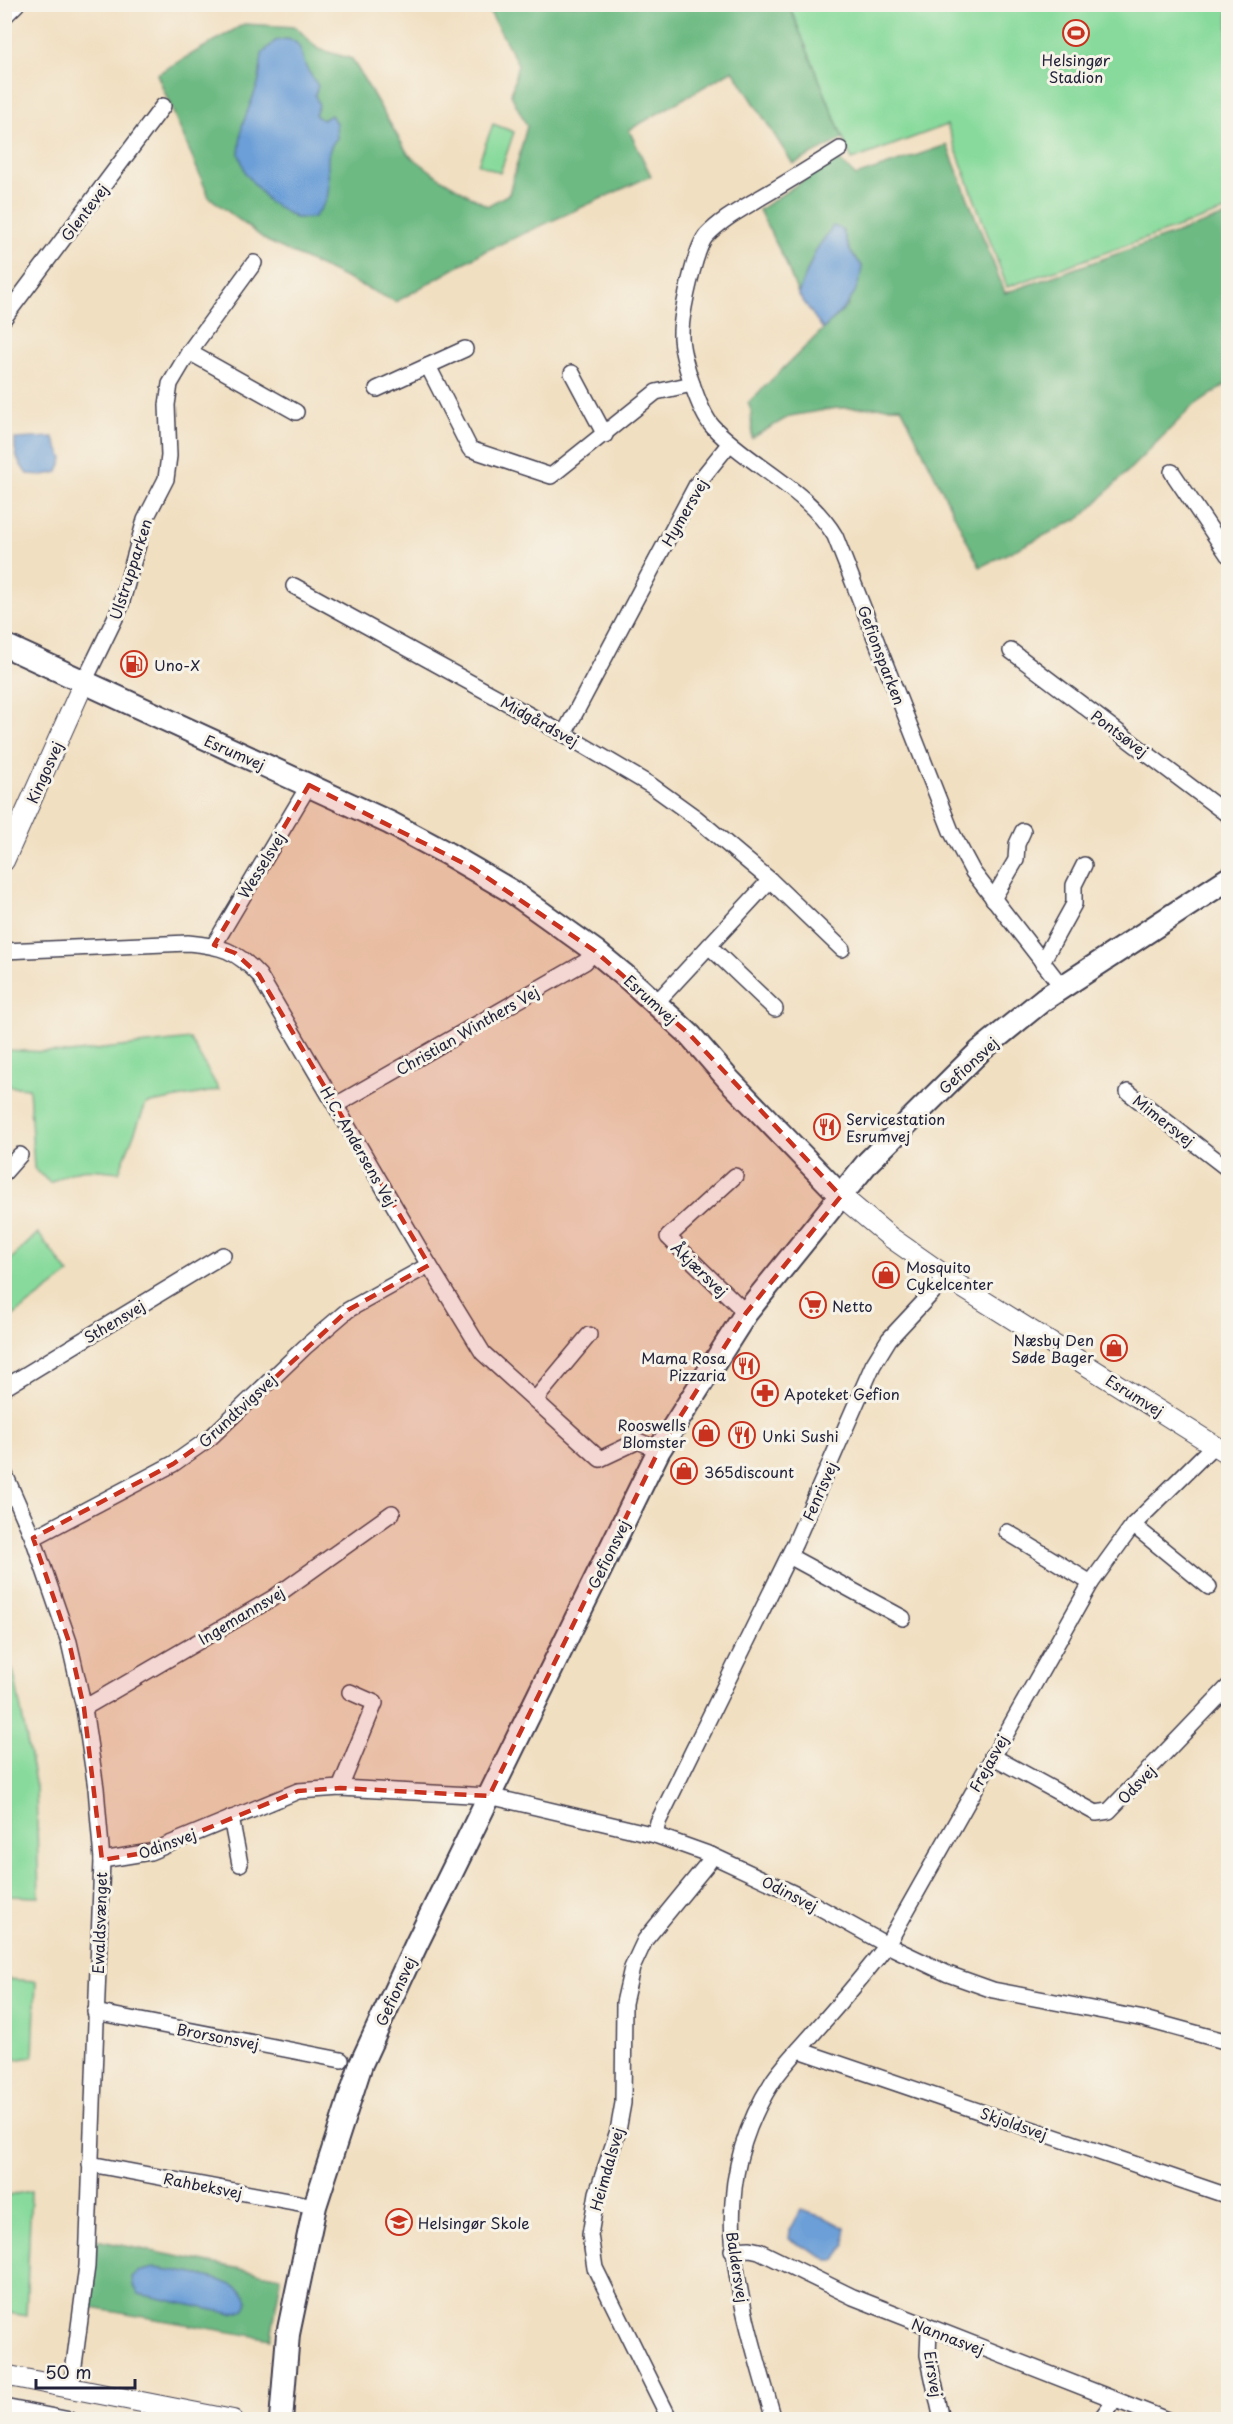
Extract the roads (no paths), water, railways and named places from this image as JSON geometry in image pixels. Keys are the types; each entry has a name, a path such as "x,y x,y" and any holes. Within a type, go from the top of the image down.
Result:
{"main road":[{"name":"Esrumvej","path":"4,645 410,833 511,891 595,951 656,1002 690,1035 729,1080 841,1196"},
{"name":"Gefionsvej","path":"281,2420 288,2334 315,2206 361,2064 658,1450 746,1313 868,1162 980,1051 1062,987 1228,879"}],"street":[{"path":"4,17 17,4"},
{"name":"Glentevej","path":"4,318 163,106"},
{"path":"730,443 711,424 701,407 692,384 680,334 692,274 704,238 725,220 840,149"},
{"name":"Ulstrupparken","path":"84,682 120,608 145,520 166,479 169,456 167,405 170,384 189,352 254,263"},
{"path":"377,390 465,349"},
{"path":"189,352 296,412"},
{"path":"428,366 470,449 551,476 656,392 692,384"},
{"path":"572,373 604,435"},
{"name":"Hymersvej","path":"564,734 697,484 730,443"},
{"name":"Gefionsparken","path":"730,443 812,507 825,520 835,536 951,831 973,872 1062,987"},
{"path":"1172,472 1228,555"},
{"name":"Midgårdsvej","path":"294,586 564,734 652,786 695,817 770,880 842,950"},
{"name":"Pontsøvej","path":"1011,651 1228,816"},
{"name":"Kingosvej","path":"4,861 84,682"},
{"name":"Wesselsvej","path":"214,945 309,785"},
{"path":"993,899 1016,860 1017,844 1023,831"},
{"path":"1042,962 1074,904 1074,885 1084,865"},
{"path":"656,1002 770,880"},
{"name":"H.C. Andersens Vej","path":"4,951 188,943 214,945 235,952 259,975 483,1353 600,1459 638,1441 658,1450"},
{"path":"709,946 775,1009"},
{"name":"Christian Winthers Vej","path":"336,1105 585,962 595,951"},
{"name":"Mimersvej","path":"1128,1092 1228,1169"},
{"path":"4,1173 20,1155"},
{"name":"Åkjærsvej","path":"735,1176 668,1238 746,1313"},
{"name":"Esrumvej","path":"841,1196 890,1237 947,1277 1221,1449"},
{"name":"Sthensvej","path":"4,1388 223,1254"},
{"name":"Grundtvigsvej","path":"33,1538 183,1457 210,1438 305,1347 348,1311 429,1265"},
{"name":"Fenrisvej","path":"655,1835 658,1822 789,1556 873,1365 889,1339 947,1277"},
{"path":"535,1400 589,1335"},
{"name":"Frejasvej","path":"887,1945 1091,1583 1132,1525 1221,1449"},
{"name":"Ewaldsvænget","path":"4,1472 33,1538 69,1642 84,1708 96,1788 102,1860 87,2265 71,2388"},
{"name":"Ingemannsvej","path":"84,1708 273,1598 392,1513"},
{"path":"1132,1525 1209,1587"},
{"path":"1007,1532 1091,1583"},
{"path":"789,1556 903,1618"},
{"name":"Odsvej","path":"992,1756 1096,1813 1109,1811 1228,1687"},
{"path":"340,1788 375,1703 350,1692"},
{"name":"Odinsvej","path":"102,1860 150,1852 298,1791 340,1788 489,1796 655,1835 711,1855 797,1895 887,1945 948,1974 993,1990 1143,2019 1228,2042"},
{"path":"231,1818 240,1864"},
{"name":"Heimdalsvej","path":"670,2420 595,2268 590,2235 597,2193 620,2122 623,2103 624,2003 632,1968 645,1940 708,1863 711,1855"},
{"name":"Baldersvej","path":"774,2420 747,2322 732,2250 731,2214 741,2151 754,2114 774,2080 858,1983 887,1945"},
{"name":"Brorsonsvej","path":"95,2012 341,2060"},
{"name":"Skjoldsvej","path":"799,2050 1228,2196"},
{"name":"Rahbeksvej","path":"90,2164 315,2206"},
{"name":"Nannasvej","path":"732,2250 750,2248 759,2251 853,2297 929,2329 1167,2420"},
{"name":"Eirsvej","path":"929,2329 928,2355 942,2420"},
{"path":"4,2375 233,2420"},
{"path":"1100,2420 1115,2400"},
{"path":"4,2407 70,2420"}],"water":[{"path":"286,39 298,45 306,68 318,86 315,95 319,105 315,115 322,120 331,115 336,123 337,138 329,152 328,159 327,198 313,218 296,218 269,202 246,174 239,154 242,126 259,81 262,54 275,41"},
{"path":"833,226 842,229 850,251 862,266 854,294 823,329 798,294 816,250"},
{"path":"53,437 63,459 58,472 44,475 27,474 17,458 15,439"},
{"path":"801,2210 826,2218 845,2228 846,2245 835,2260 828,2260 789,2239 790,2230"},
{"path":"154,2268 220,2280 241,2291 247,2297 247,2305 243,2310 232,2314 139,2294 133,2285 132,2277 138,2272"}],"place":[{"name":"Helsingør Stadion","path":"1076,33"},
{"name":"Uno-X","path":"134,664"},
{"name":"Servicestation Esrumvej","path":"827,1127"},
{"name":"Mosquito Cykelcenter","path":"886,1275"},
{"name":"Netto","path":"813,1305"},
{"name":"Næsby Den Søde Bager","path":"1114,1348"},
{"name":"Mama Rosa Pizzaria","path":"746,1366"},
{"name":"Apoteket Gefion","path":"765,1393"},
{"name":"Rooswells Blomster","path":"706,1433"},
{"name":"Unki Sushi","path":"742,1435"},
{"name":"365discount","path":"684,1471"},
{"name":"Helsingør Skole","path":"399,2222"}]}
